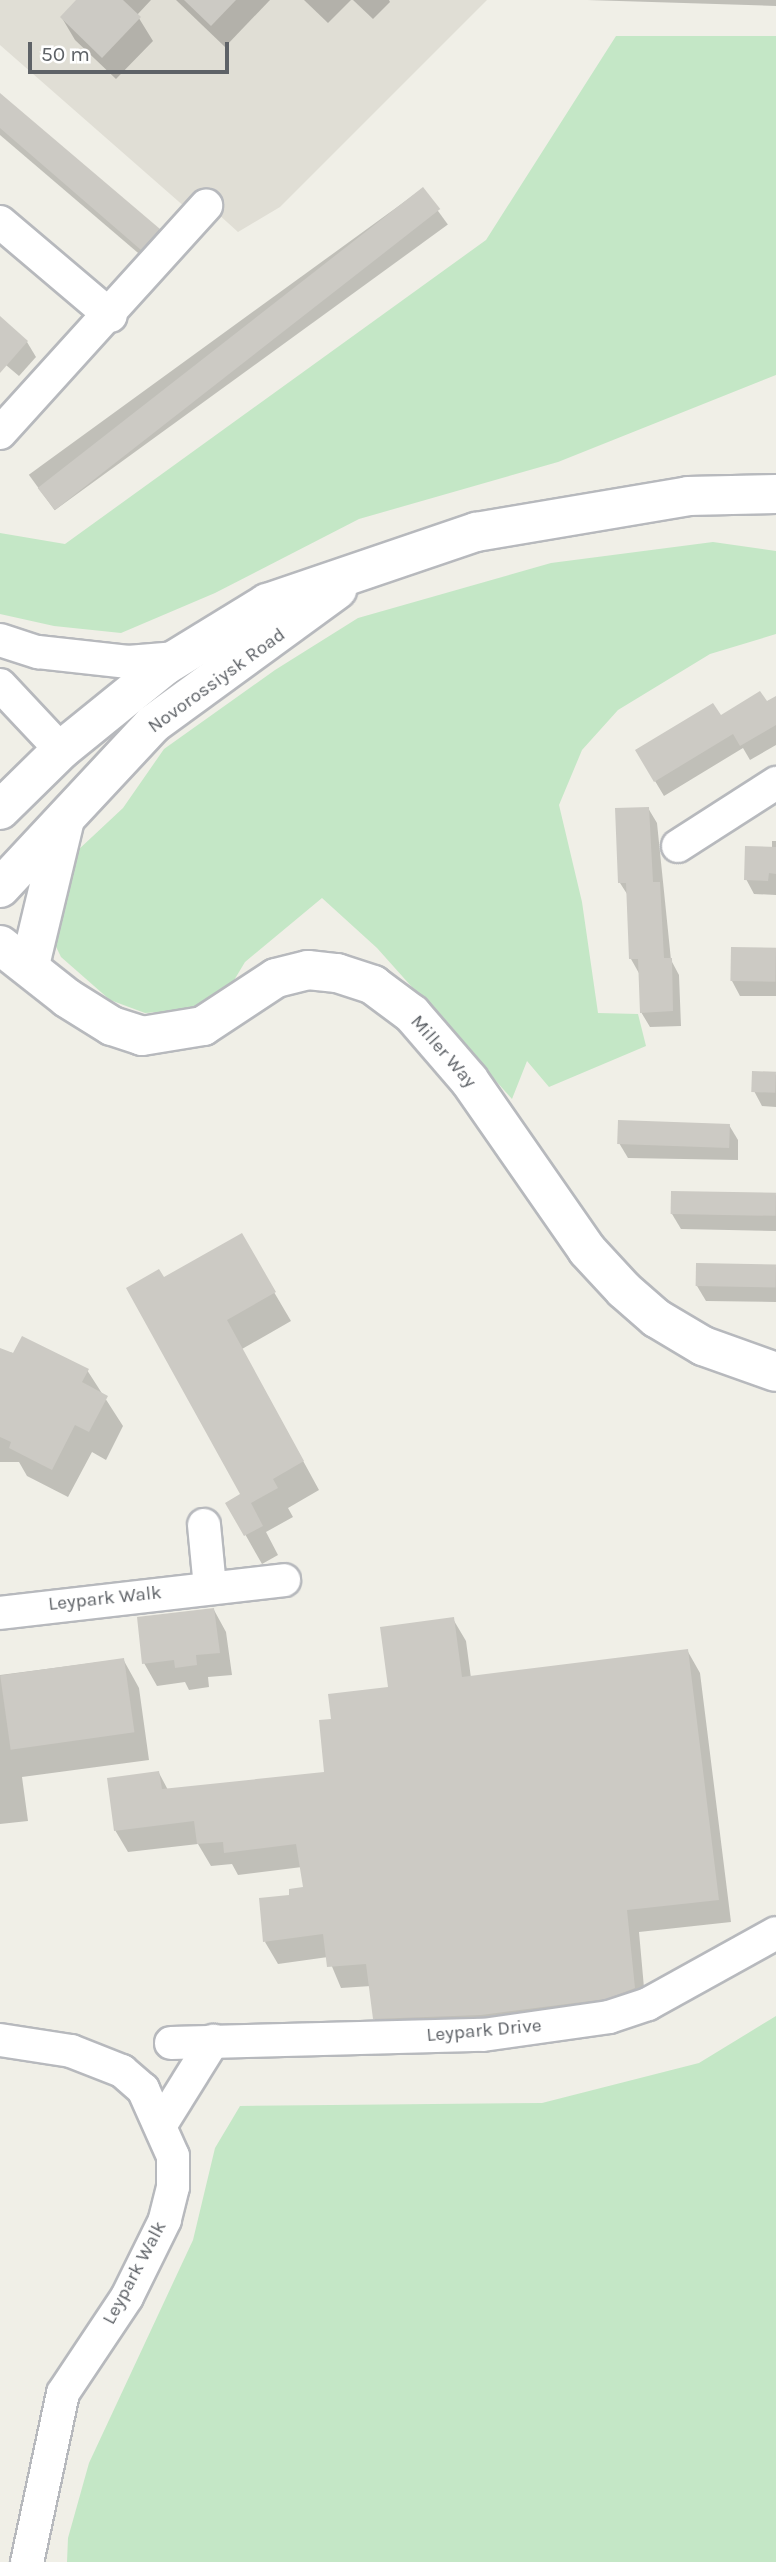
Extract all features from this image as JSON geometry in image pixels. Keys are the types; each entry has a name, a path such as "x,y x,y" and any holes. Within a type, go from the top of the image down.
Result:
{"main road":[{"name":"Novorossiysk Road","path":"0,810 61,750 177,658 267,603 355,576 476,532 688,496 776,494"},
{"name":"Novorossiysk Road","path":"0,888 93,785 153,724 355,576"},
{"path":"61,750 93,785"},
{"path":"15,955 42,900 66,814"},
{"name":"Miller Way","path":"15,955 67,998 101,1019 142,1036 203,1026 276,978 308,970 337,973 373,985 412,1014 469,1080 587,1250 624,1290 656,1318 703,1346 776,1372"}],"street":[{"path":"0,433 111,316 206,206"},
{"path":"0,222 111,316"},
{"path":"0,640 38,652 128,662 177,658"},
{"path":"0,685 61,750"},
{"path":"678,846 776,783"},
{"path":"204,1525 210,1587"},
{"name":"Leypark Walk","path":"0,1613 284,1580"},
{"name":"Leypark Drive","path":"172,2042 483,2035 609,2017 648,2004 776,1933"},
{"name":"Leypark Walk","path":"0,2040 104,2060 143,2089 162,2123 173,2156 173,2187 164,2220 127,2297 63,2393 27,2562"},
{"path":"162,2123 214,2040"}],"shaded area":[{"path":"0,0 487,0 280,207 238,232 196,194 186,208 0,45"}],"green space":[{"path":"616,36 776,36 776,375 558,462 359,519 215,593 121,633 54,626 0,614 0,533 65,544 486,240"},
{"path":"713,542 776,551 776,634 710,654 618,710 582,750 559,805 582,902 598,1013 638,1014 646,1046 549,1087 527,1061 512,1099 377,948 322,898 245,962 224,997 202,1009 145,1013 110,1000 61,957 44,922 62,865 123,808 164,749 275,670 358,618 551,563"},
{"path":"776,2016 776,2562 67,2562 68,2538 89,2463 193,2240 215,2148 240,2106 542,2103 699,2063"}],"building":[{"path":"76,0 123,0 141,17 102,58 60,17"},
{"path":"184,0 236,0 211,26"},
{"path":"0,93 160,229 141,250 0,128"},
{"path":"423,187 440,209 55,510 38,488"},
{"path":"0,316 28,341 0,373"},
{"path":"760,691 767,701 776,696 776,725 740,746 733,734 654,782 635,750 713,703 721,715"},
{"path":"649,807 653,882 660,882 664,958 672,958 673,1011 640,1013 638,959 629,959 626,883 618,883 615,808"},
{"path":"745,846 776,847 776,874 769,873 768,881 744,880"},
{"path":"731,947 776,948 775,982 730,981"},
{"path":"752,1071 776,1072 775,1093 751,1092"},
{"path":"618,1120 730,1124 729,1148 617,1144"},
{"path":"671,1191 776,1193 776,1216 671,1214"},
{"path":"242,1233 276,1292 227,1320 304,1461 273,1479 278,1488 251,1503 263,1526 244,1536 225,1503 240,1494 126,1288 159,1269 164,1277"},
{"path":"696,1263 776,1264 776,1287 696,1286"},
{"path":"22,1336 89,1369 82,1382 108,1396 89,1432 75,1425 52,1470 9,1448 11,1442 0,1437 0,1348 13,1353"},
{"path":"214,1608 220,1653 196,1655 197,1665 175,1668 174,1660 142,1664 137,1617"},
{"path":"454,1617 462,1677 688,1649 719,1900 627,1910 635,1988 606,1999 481,2015 373,2019 366,1964 327,1967 323,1934 263,1942 259,1898 289,1895 289,1889 303,1887 296,1844 224,1853 223,1842 197,1844 194,1821 114,1831 107,1778 159,1771 162,1789 324,1772 319,1720 331,1719 328,1694 388,1687 380,1627"},
{"path":"124,1658 134,1732 11,1750 0,1675"}]}
